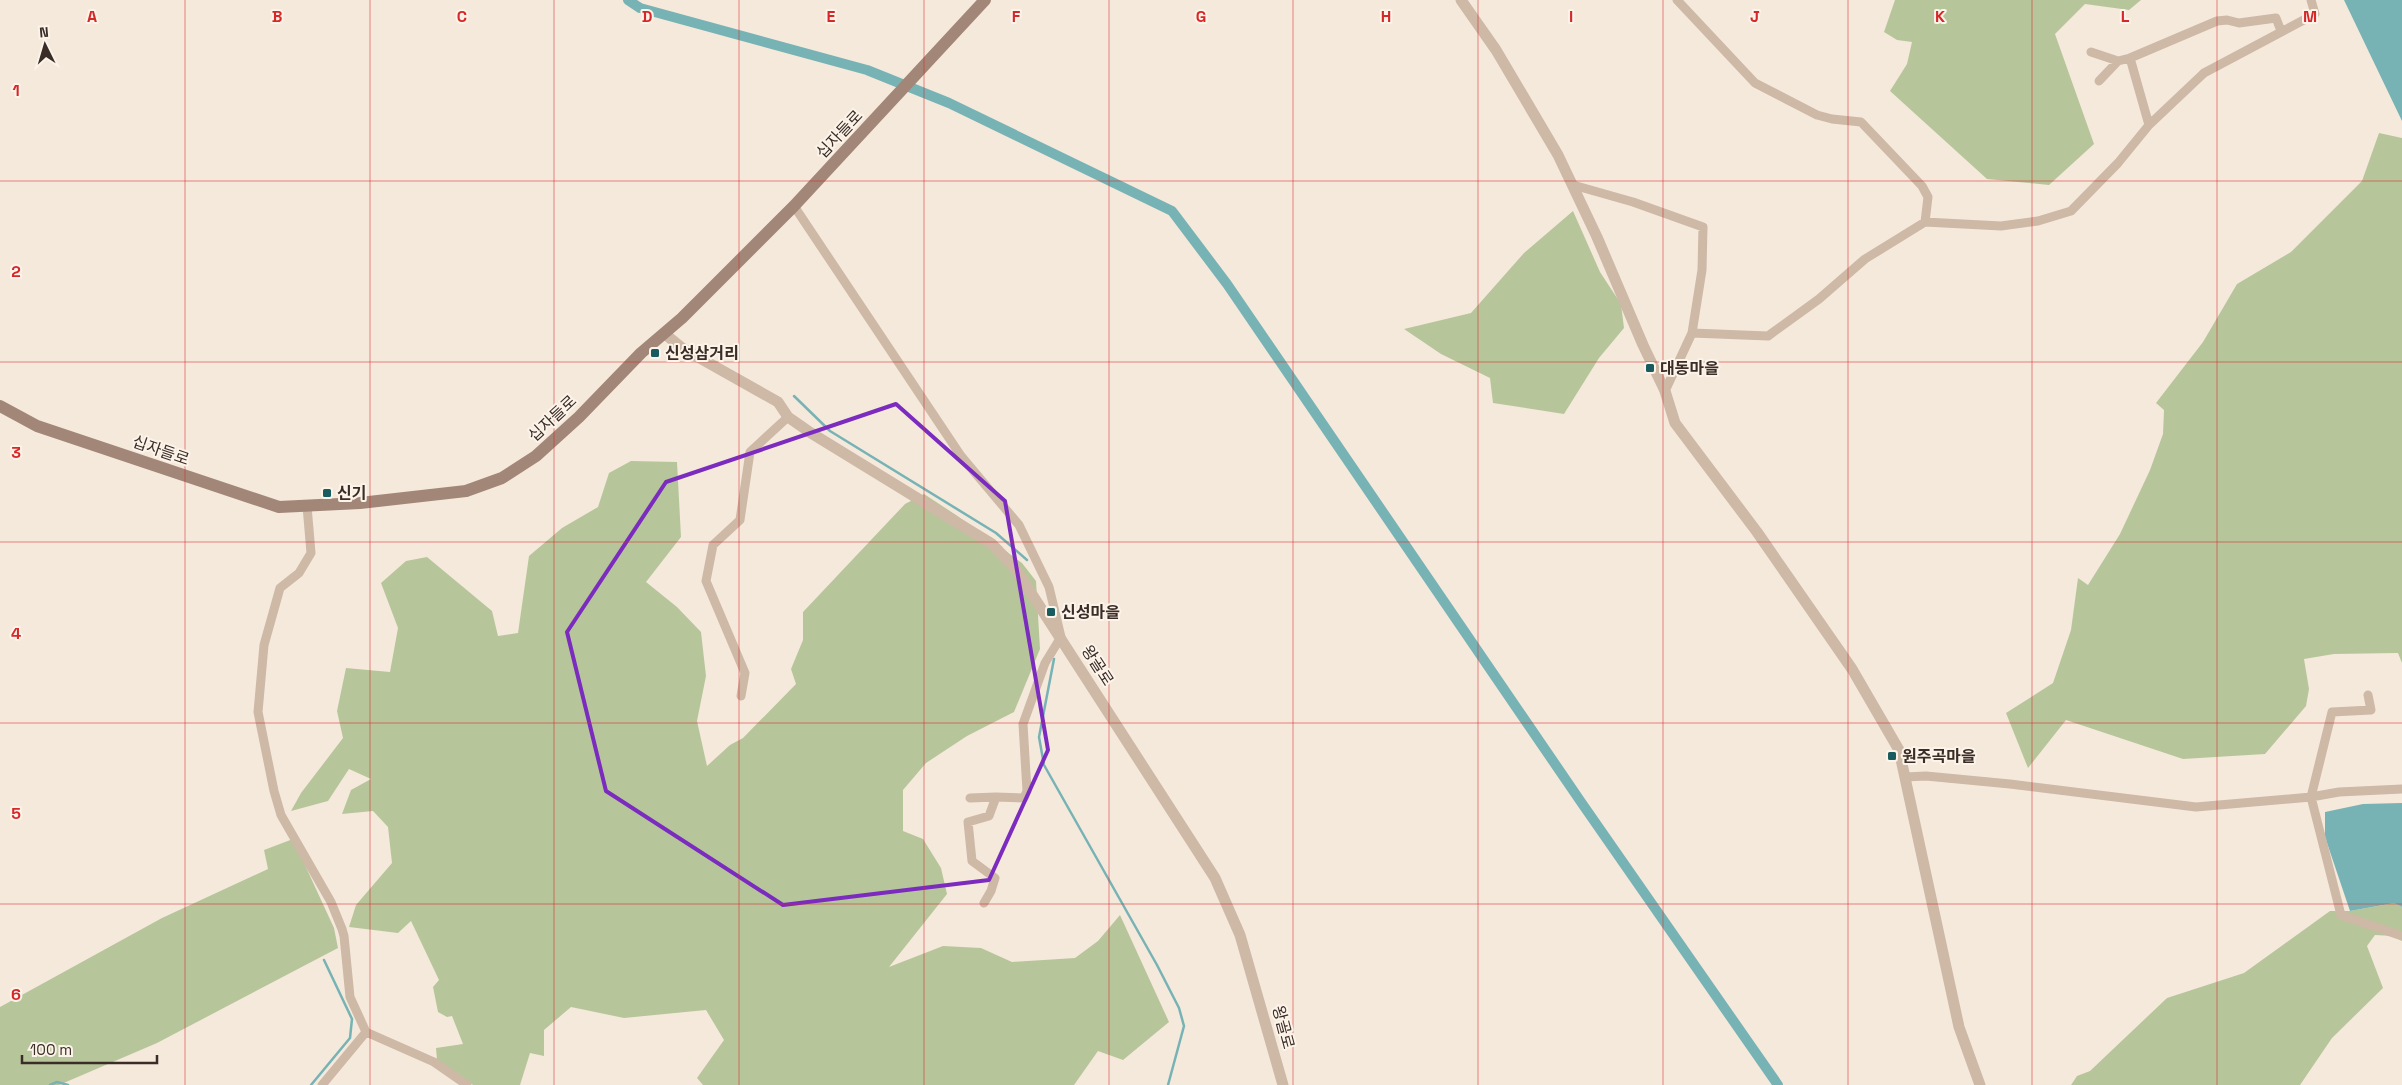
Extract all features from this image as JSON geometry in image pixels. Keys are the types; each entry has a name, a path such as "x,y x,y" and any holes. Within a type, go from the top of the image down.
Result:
{"main road":[{"name":"십자들로","path":"0,406 38,426 279,507 360,504 466,492 502,478 536,456 579,417 641,353 665,334 794,206 985,0"}],"street":[{"path":"1461,0 1496,50 1573,185 1665,391 1675,423 1757,532 1869,696 1899,750 1959,1027 1980,1085"},
{"path":"1677,0 1754,83 1817,115 1832,119 1861,122 1922,186 1928,197 1925,222"},
{"path":"1692,333 1768,336 1819,299 1865,260 1925,222 2001,226 2038,221 2071,211 2118,163 2149,125 2204,73 2315,14 2311,0"},
{"path":"2099,81 2118,61 2130,58 2217,21 2227,20 2239,23 2276,18 2282,31"},
{"path":"2091,52 2118,61"},
{"path":"2130,58 2149,125"},
{"path":"1573,185 1633,202 1703,227 1702,270 1692,333 1665,391"},
{"path":"794,206 961,456 1019,525 1049,587 1061,637 1045,663 1023,724 1027,791 1024,798 970,798"},
{"name":"왕골로","path":"665,334 682,348 778,402 788,417 955,523 992,544 1015,568 1215,878 1240,935 1283,1085"},
{"path":"741,696 745,673 706,581 713,545 740,520 750,452 788,417"},
{"path":"307,506 311,553 299,573 280,588 264,645 258,712 274,791 281,815 331,902 342,930 350,997 366,1032 434,1062 467,1085"},
{"path":"2368,695 2371,710 2332,712 2311,797 2340,915 2402,936"},
{"path":"1906,776 1926,776 2010,784 2196,807 2311,797 2339,792 2402,789"},
{"path":"984,903 991,891 995,878 972,861 968,822 989,816 996,797"},
{"path":"322,1085 366,1032"}],"highlighted area":[{"path":"896,404 1005,501 1048,750 989,880 783,905 606,791 567,632 666,482"}],"green space":[{"path":"1895,0 2141,0 2129,10 2085,4 2055,34 2094,144 2049,185 1987,179 1890,91 1907,64 1912,42 1897,40 1884,32"},
{"path":"2379,133 2402,138 2402,663 2398,653 2334,654 2304,659 2309,689 2306,706 2265,754 2183,759 2066,720 2028,768 2006,713 2053,683 2071,630 2078,578 2088,585 2120,534 2150,470 2163,434 2164,410 2156,403 2203,342 2237,284 2291,252 2362,181"},
{"path":"1573,211 1600,272 1621,304 1624,328 1599,358 1564,414 1493,403 1490,378 1441,354 1404,329 1471,313 1524,253"},
{"path":"631,461 677,462 681,537 646,582 677,607 701,632 706,676 697,721 707,766 730,745 743,738 796,684 791,669 803,640 803,612 905,504 924,494 1022,563 1036,581 1040,649 1014,712 967,736 926,763 903,790 903,831 923,839 941,868 947,894 889,967 943,946 981,948 1012,962 1075,958 1098,941 1120,915 1169,1022 1123,1060 1098,1051 1074,1085 703,1085 697,1078 724,1040 706,1010 624,1018 571,1007 544,1030 544,1056 530,1053 520,1085 473,1085 437,1060 436,1048 463,1044 452,1016 447,1017 438,1012 433,987 439,980 411,921 398,933 349,927 356,905 392,863 388,827 373,811 342,814 351,790 371,779 349,769 328,801 291,811 301,793 343,738 337,711 346,668 390,672 398,628 381,583 406,561 427,557 492,611 498,636 518,633 529,556 562,528 598,507 609,473"},
{"path":"293,839 334,928 338,948 157,1043 59,1085 0,1085 0,1007 162,918 268,869 264,850"},
{"path":"2394,903 2402,907 2402,941 2393,936 2375,935 2367,946 2383,988 2332,1038 2300,1085 2071,1085 2077,1076 2090,1071 2167,998 2244,973 2330,911 2350,911"}],"water":[{"path":"2344,0 2402,0 2402,121"},
{"path":"2402,803 2402,907 2394,903 2350,911 2325,837 2325,812 2363,804"}],"waterway":[{"path":"628,0 640,8 867,70 949,103 1172,211 1227,284 1581,802 1778,1085"},
{"path":"794,396 830,431 996,533 1027,560"},
{"path":"1054,659 1039,737 1044,765 1157,965 1179,1008 1184,1026 1168,1085"},
{"path":"311,1085 350,1038 352,1019 324,960"},
{"path":"50,1085 57,1082 68,1085"}],"place":[{"name":"신성삼거리","path":"655,353"},
{"name":"대동마을","path":"1650,368"},
{"name":"신기","path":"327,493"},
{"name":"신성마을","path":"1051,612"},
{"name":"원주곡마을","path":"1892,756"}]}
